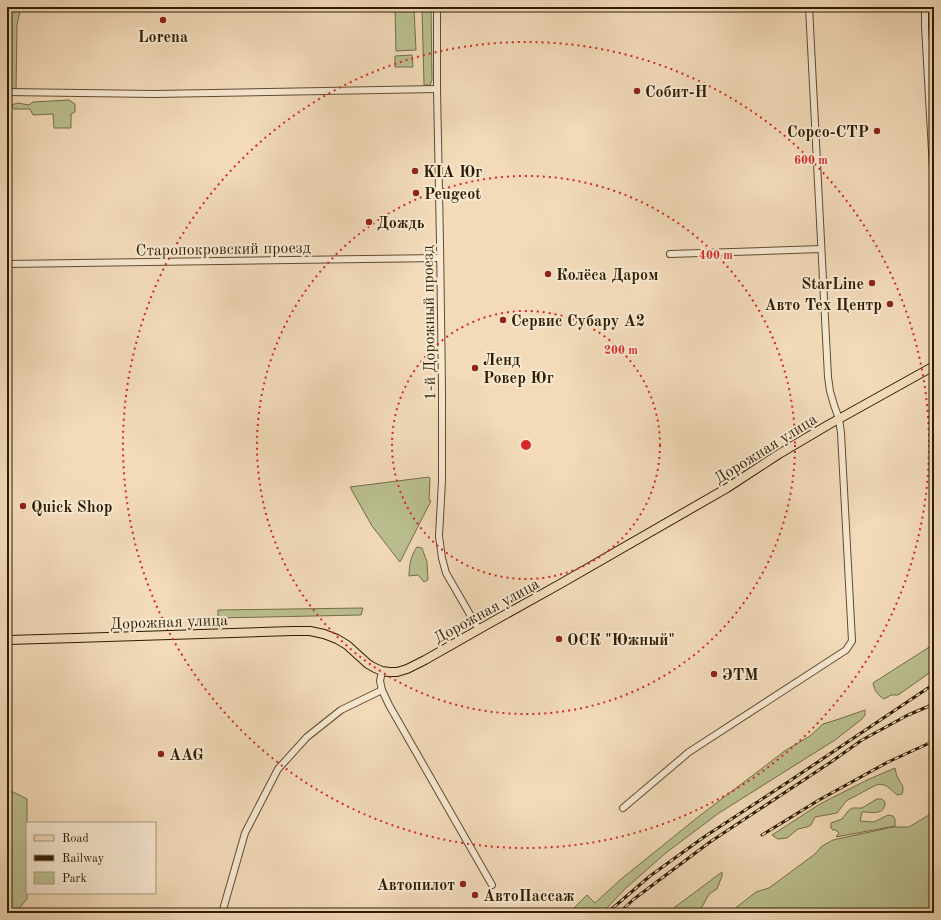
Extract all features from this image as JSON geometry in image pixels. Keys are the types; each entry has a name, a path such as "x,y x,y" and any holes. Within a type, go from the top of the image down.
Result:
{"main road":[{"name":"Дорожная улица","path":"7,640 310,631 324,634 347,645 368,664 375,668 382,671 397,672 425,660 560,584 720,492 779,454 839,419 934,366"}],"street":[{"name":"1-й Дорожный проезд","path":"437,7 442,387 442,482 439,545 446,573 479,630"},
{"path":"623,808 689,752 846,650 852,641 839,419 832,398 828,377 809,7"},
{"path":"925,7 934,187"},
{"path":"7,92 155,94 437,89"},
{"path":"670,254 821,249"},
{"name":"Старопокровский проезд","path":"7,264 440,258"},
{"path":"382,671 380,681 382,690 393,712 492,885"},
{"path":"222,913 245,832 278,769 307,737 341,710 382,690"}],"green space":[{"path":"7,7 24,7 20,12 17,24 16,93 10,92 11,36 7,30"},
{"path":"422,7 431,7 432,80 430,85 424,85"},
{"path":"414,8 416,50 396,51 395,9"},
{"path":"412,55 413,67 395,67 395,56"},
{"path":"69,100 75,104 75,112 71,114 71,128 54,128 53,114 33,115 30,109 14,109 11,105 18,103 29,105 33,102"},
{"path":"429,477 429,500 431,501 400,562 372,526 350,487"},
{"path":"417,547 422,548 427,562 428,580 424,582 418,575 409,576 409,568 413,554"},
{"path":"363,608 361,615 218,618 218,610"},
{"path":"934,644 934,663 928,674 898,695 891,695 884,699 878,694 873,683"},
{"path":"865,710 865,715 862,719 835,740 719,813 667,852 626,888 602,913 569,913 587,895 595,903 620,880 698,817 786,750 810,736 823,724"},
{"path":"895,768 897,776 903,787 902,794 897,795 890,788 879,784 846,801 837,813 815,817 811,825 798,829 787,838 778,839 772,835 820,804 867,780"},
{"path":"7,789 27,799 27,899 15,913 7,913"},
{"path":"877,799 882,799 885,802 883,809 874,813 862,812 860,821 874,822 888,815 893,816 895,819 895,826 836,837 839,833 831,828 831,823 842,819 852,808 862,808"},
{"path":"934,812 934,913 729,913 756,892 769,888 815,854 822,846 833,840 893,827 909,827"},
{"path":"722,872 717,889 709,894 699,910 690,909 687,913 667,913"}],"railway":[{"path":"607,913 650,876 704,837 934,684"},
{"path":"619,913 634,899 710,842 862,740 908,715 934,704"},
{"path":"762,835 819,800 888,762 934,741"}],"place":[{"name":"Lorena","path":"163,20"},
{"name":"Собит-Н","path":"637,91"},
{"name":"Сорсо-СТР","path":"877,131"},
{"name":"KIA Юг","path":"415,171"},
{"name":"Peugeot","path":"416,193"},
{"name":"Дождь","path":"369,222"},
{"name":"Колёса Даром","path":"548,274"},
{"name":"StarLine","path":"872,283"},
{"name":"Авто Тех Центр","path":"890,304"},
{"name":"Сервис Субару А2","path":"503,320"},
{"name":"Ленд Ровер Юг","path":"475,368"},
{"name":"Quick Shop","path":"23,506"},
{"name":"ОСК \"Южный\"","path":"559,639"},
{"name":"ЭТМ","path":"714,674"},
{"name":"AAG","path":"161,754"},
{"name":"Автопилот","path":"463,884"},
{"name":"АвтоПассаж","path":"475,895"}]}
